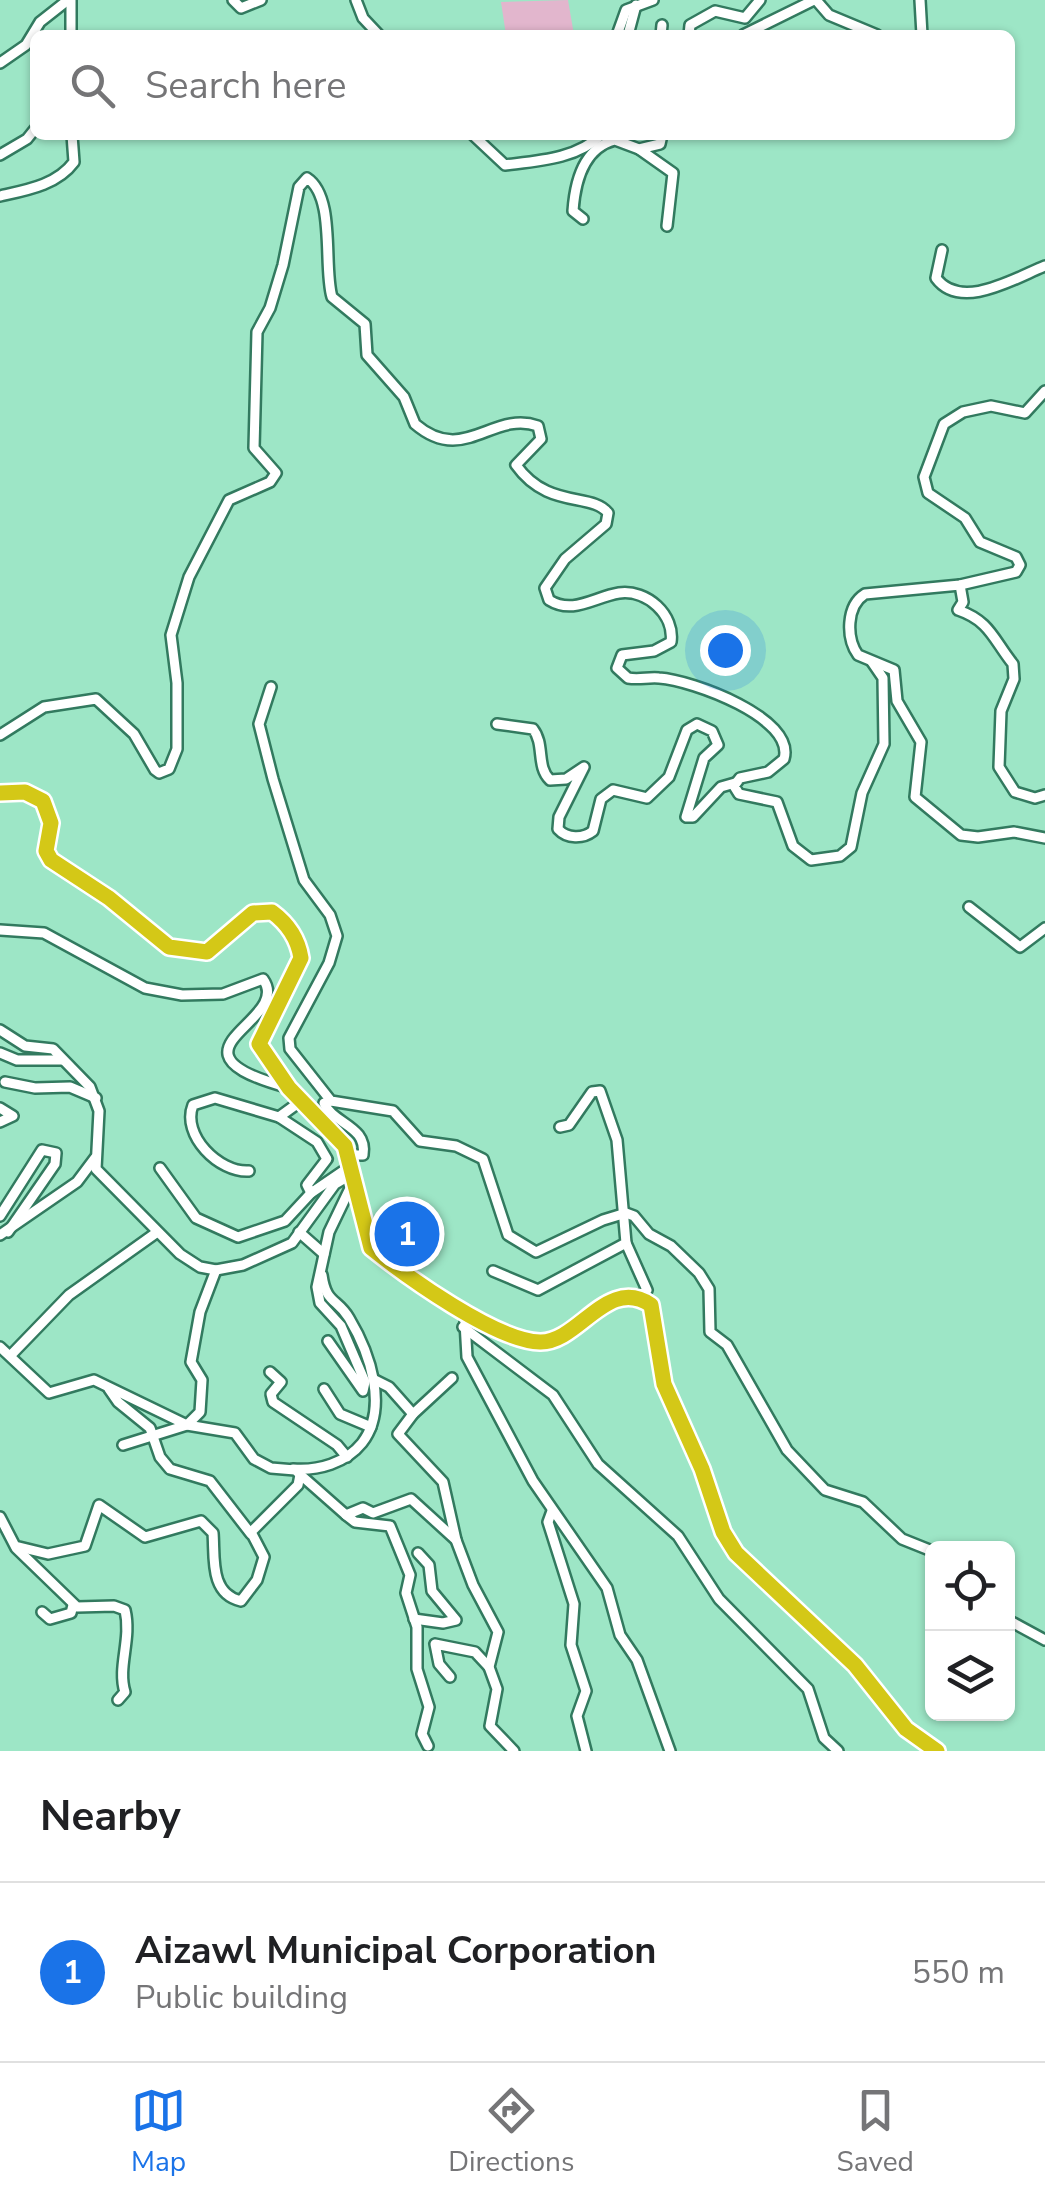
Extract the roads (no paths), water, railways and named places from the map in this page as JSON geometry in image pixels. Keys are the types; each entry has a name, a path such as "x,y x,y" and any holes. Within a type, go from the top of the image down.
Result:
{"highway":[{"path":"0,793 25,792 43,801 51,823 46,851 51,860 110,898 169,947 184,952 207,952 254,913 272,912 282,919 299,946 301,958 259,1044 289,1088 336,1133 353,1168 362,1227 371,1248 466,1321 544,1343 600,1306 637,1298 652,1305 664,1384 702,1470 722,1532 736,1553 855,1665 906,1729 938,1751"}],"street":[{"path":"69,0 71,30"},
{"path":"35,30 69,0"},
{"path":"233,0 241,8 261,0"},
{"path":"356,0 363,18 374,30"},
{"path":"619,30 624,13 653,0"},
{"path":"690,30 715,11 745,18 760,0"},
{"path":"753,30 815,0 829,15 865,30"},
{"path":"920,0 922,30"},
{"path":"629,30 636,6"},
{"path":"0,63 30,38"},
{"path":"0,155 30,137"},
{"path":"0,196 52,182 66,172 74,162 72,140"},
{"path":"478,140 505,166 554,158 584,148 594,140"},
{"path":"583,219 573,206 590,155 615,140 639,150 673,173 667,226"},
{"path":"639,150 660,144 661,140"},
{"path":"0,735 44,707 96,699 134,734 155,770 160,774 170,769 178,748 178,683 171,635 188,578 231,498 270,482 276,473 254,448 257,332 270,308 299,187 308,178 317,188 329,238 332,297 365,324 367,355 404,397 415,424 439,438 465,441 506,424 533,423 542,431 541,439 517,462 525,477 553,496 605,507 606,524 547,582 549,600 570,607 625,592 656,604 669,622 671,642 654,651 622,655 618,662 621,674 639,680 673,680 770,721 782,734 786,753 777,767 721,787 694,817 686,817 704,758 718,744 712,731 697,724 687,730 669,777 647,798 614,790 602,799 593,831 565,836 558,829 559,816 584,766 566,779 550,780 544,774 536,733 520,724 497,724"},
{"path":"942,250 936,278 941,285 966,292 997,286 1045,266"},
{"path":"1045,391 1032,410 1016,414 991,406 976,408 944,424 924,477 926,490 965,518 980,542 1012,554 1020,565 1010,574 960,586 858,598 850,622 858,654 893,668 897,701 921,742 915,797 924,809 961,835 978,838 1014,832 1045,838"},
{"path":"960,586 963,602 958,610 973,614 993,630 999,649 1014,664 998,744 1002,778 1015,792 1035,798 1045,795"},
{"path":"734,783 739,794 777,802 793,846 811,860 840,856 854,839 860,804 886,729 883,678 872,662"},
{"path":"270,686 259,724 272,779 304,880 330,915 337,936 334,954 288,1044 331,1100"},
{"path":"969,907 1020,947 1032,942 1045,928"},
{"path":"0,930 44,932 145,988 182,995 222,994 262,979 267,988 264,1004 232,1042 229,1056 234,1068 247,1076 289,1088"},
{"path":"0,1030 25,1046 54,1049 70,1062 96,1098 98,1172 132,1200 156,1233 200,1267 216,1270 261,1258 292,1243 335,1184 353,1168 363,1155 364,1144 352,1127 326,1110 324,1103 331,1100 385,1108 400,1114 420,1141 456,1146 483,1159 508,1235 538,1253 626,1213"},
{"path":"0,1053 17,1060 58,1058 70,1062"},
{"path":"5,1082 35,1088 70,1087 96,1098"},
{"path":"560,1127 569,1125 592,1092 600,1091 616,1140 626,1243 647,1290 637,1298"},
{"path":"249,1171 224,1167 196,1137 189,1119 193,1104 215,1098 279,1117 318,1142 327,1159 307,1185 311,1194"},
{"path":"279,1117 301,1100"},
{"path":"0,1108 13,1116 0,1122"},
{"path":"0,1216 42,1150 56,1153 55,1164 4,1234"},
{"path":"4,1234 77,1182 96,1155"},
{"path":"160,1168 196,1218 234,1237 285,1222 311,1194 353,1168"},
{"path":"328,1341 363,1390 365,1382 341,1326 320,1303 317,1287 329,1232 353,1168"},
{"path":"626,1213 699,1273 709,1289 710,1332 727,1345 786,1450 825,1490 863,1502 902,1539 925,1548"},
{"path":"299,1232 324,1254"},
{"path":"11,1355 69,1295 156,1233"},
{"path":"493,1271 538,1290 626,1243"},
{"path":"0,1347 49,1393 94,1380 187,1426 235,1433 254,1459 271,1468 296,1472 328,1466 347,1458 371,1427 377,1400 349,1317 327,1299 320,1267"},
{"path":"123,1444 187,1426 200,1412 200,1374 191,1362 200,1312 216,1270"},
{"path":"466,1321 467,1357 552,1511 608,1588 620,1635 637,1660 670,1751"},
{"path":"466,1321 553,1395 598,1464 678,1536 719,1599 808,1689 824,1738 838,1751"},
{"path":"270,1372 282,1382 271,1394 273,1402 338,1445 347,1458"},
{"path":"452,1378 412,1414 398,1437 443,1482 456,1540 498,1632 489,1667"},
{"path":"372,1379 388,1388 412,1414"},
{"path":"15,1546 48,1554 85,1546 99,1505 146,1537 201,1522 212,1533 210,1555 228,1596 242,1601 257,1580 264,1557 251,1534 210,1481 170,1470 148,1424 118,1402 109,1388"},
{"path":"324,1390 340,1414 371,1427"},
{"path":"296,1472 355,1522 391,1528 410,1575 406,1593 414,1619 416,1668 430,1707 422,1730 428,1746"},
{"path":"251,1534 298,1485 296,1472"},
{"path":"346,1515 363,1508 373,1513 408,1498 456,1540"},
{"path":"552,1511 547,1520 571,1591 571,1645 586,1691 578,1716 586,1751"},
{"path":"0,1517 15,1546 77,1608 114,1606 126,1610 129,1631 121,1680 125,1692 118,1700"},
{"path":"414,1619 443,1624 456,1620 432,1591 428,1565 418,1553"},
{"path":"42,1612 50,1618 66,1616 74,1610 71,1603"},
{"path":"1015,1624 1045,1640"},
{"path":"450,1677 439,1664 435,1644 475,1652 489,1667 498,1689 490,1726 514,1751"}],"place":[{"name":"Aizawl Municipal Corporation","path":"407,1234"}]}
